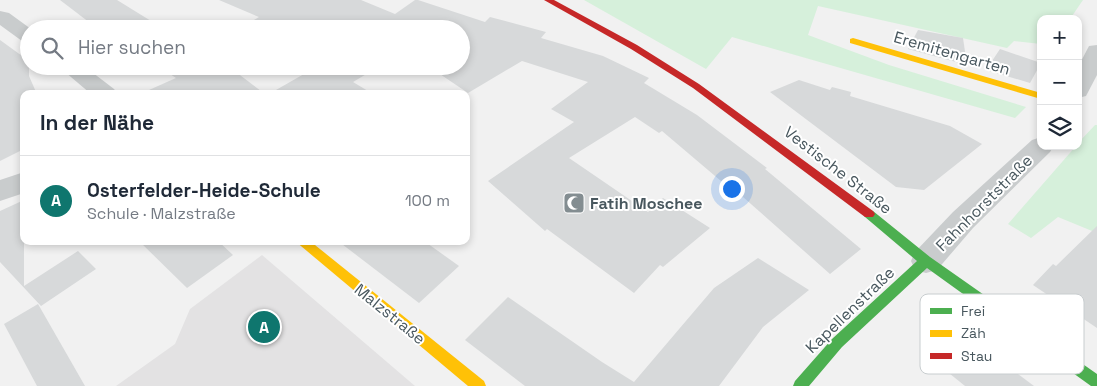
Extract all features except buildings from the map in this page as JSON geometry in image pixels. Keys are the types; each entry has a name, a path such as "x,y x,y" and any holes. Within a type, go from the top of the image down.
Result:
{"street":[{"name":"Vestische Straße","path":"548,0 634,47 696,86 833,186 926,261 973,294"},
{"path":"2,17 20,30"},
{"name":"Eremitengarten","path":"853,41 1037,95"},
{"path":"1082,83 1097,51"},
{"path":"81,75 101,90"},
{"name":"Fahnhorststraße","path":"926,261 963,220 1037,150"},
{"path":"0,191 20,184"},
{"name":"Malzstraße","path":"307,245 479,386"},
{"name":"Kapellenstraße","path":"800,386 837,343 926,261"},
{"name":"Vestische Straße","path":"1084,373 1097,382"}],"shaded area":[{"path":"262,255 415,386 116,386 175,344 190,309"}],"green space":[{"path":"584,0 1083,0 1073,15 1037,15 1037,44 1014,41 1007,48 818,6 808,35 889,65 1026,107 1015,118 732,37 706,69"},
{"path":"1097,125 1097,233 1058,217 1031,238 1008,224 1073,150 1082,150 1082,139"}],"traffic: fast":[{"path":"869,214 926,261 973,294"},
{"path":"800,386 837,343 926,261"},
{"path":"1084,373 1097,382"}],"traffic: slow":[{"path":"853,41 1037,95"},
{"path":"306,245 479,386"}],"traffic: jam":[{"path":"548,0 634,47 696,86 869,214"}],"place":[{"name":"Fatih Moschee","path":"574,203"},
{"name":"Osterfelder-Heide-Schule","path":"264,327"}]}
